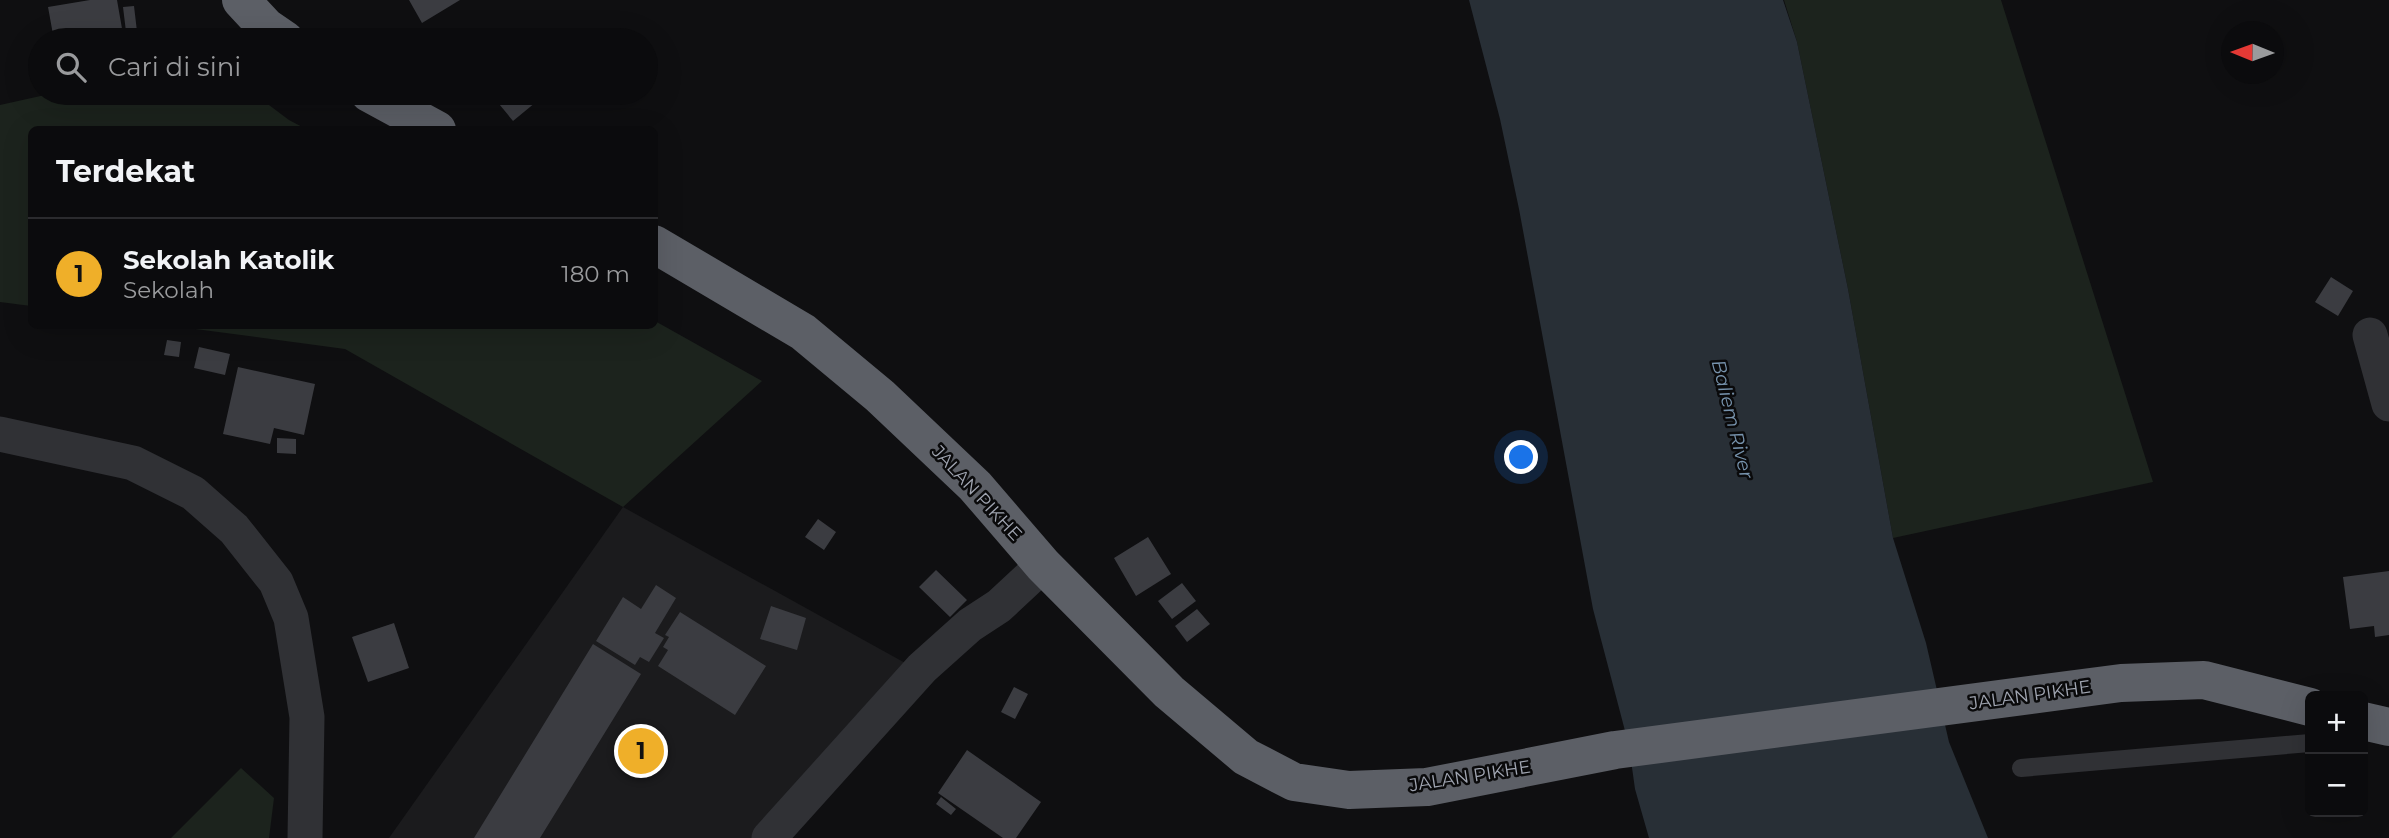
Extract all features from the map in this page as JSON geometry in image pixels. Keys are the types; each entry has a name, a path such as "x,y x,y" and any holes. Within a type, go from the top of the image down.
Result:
{"highway":[{"path":"241,0 267,28"},
{"path":"391,105 430,126"},
{"name":"JALAN PIKHE","path":"658,246 803,332 880,397 975,486 1043,565 1169,692 1246,757 1294,782 1349,790 1427,787 1615,750 2121,683 2204,680 2305,706"}],"street":[{"path":"2370,335 2389,404"},
{"path":"0,435 133,463 192,494 234,529 276,582 291,618 307,717 305,838"},
{"path":"769,838 922,668 970,625 999,606 1043,565"}],"lane":[{"path":"2021,768 2305,743"}],"shaded area":[{"path":"1784,0 2001,0 2153,482 1893,538 1848,289 1797,42"},
{"path":"28,99 28,105 269,105 300,126 28,126 28,306 0,302 0,105"},
{"path":"658,323 762,381 623,507 345,349 195,329 658,329"},
{"path":"623,507 907,664 756,838 389,838"},
{"path":"241,768 274,798 269,838 171,838"}],"water":[{"name":"Baliem River","path":"1469,0 1783,0 1797,42 1848,289 1893,538 1926,643 1949,742 1988,838 1649,838 1635,789 1629,746 1593,609 1519,209 1500,119"}],"building":[{"path":"90,0 117,0 122,28 52,28 48,7"},
{"path":"409,0 460,0 422,23"},
{"path":"134,6 137,28 126,28 123,7"},
{"path":"500,105 532,105 513,121"},
{"path":"2331,277 2353,291 2338,316 2315,302"},
{"path":"167,340 181,342 179,357 164,355"},
{"path":"199,347 230,354 225,375 194,368"},
{"path":"238,367 315,384 304,435 274,428 270,444 223,434"},
{"path":"277,438 296,439 296,454 277,453"},
{"path":"818,519 836,532 824,550 805,537"},
{"path":"1148,537 1171,574 1136,596 1114,558"},
{"path":"936,570 967,600 950,617 919,587"},
{"path":"2389,571 2389,635 2375,637 2374,626 2350,629 2343,577"},
{"path":"1182,583 1196,601 1172,619 1158,601"},
{"path":"656,585 676,598 655,633 664,638 649,662 640,657 635,665 596,641 623,597 641,609"},
{"path":"771,606 806,618 797,650 760,639"},
{"path":"1197,609 1210,624 1187,642 1175,626"},
{"path":"680,612 766,666 735,715 658,666 668,650 663,647 669,637 665,635"},
{"path":"394,623 409,668 368,682 352,637"},
{"path":"593,644 641,674 540,838 474,838"},
{"path":"1014,687 1028,694 1015,719 1001,712"},
{"path":"967,750 1041,802 1016,838 1003,838 938,793"},
{"path":"941,797 956,809 951,815 936,804"}],"place":[{"name":"Sekolah Katolik","path":"641,751"}]}
